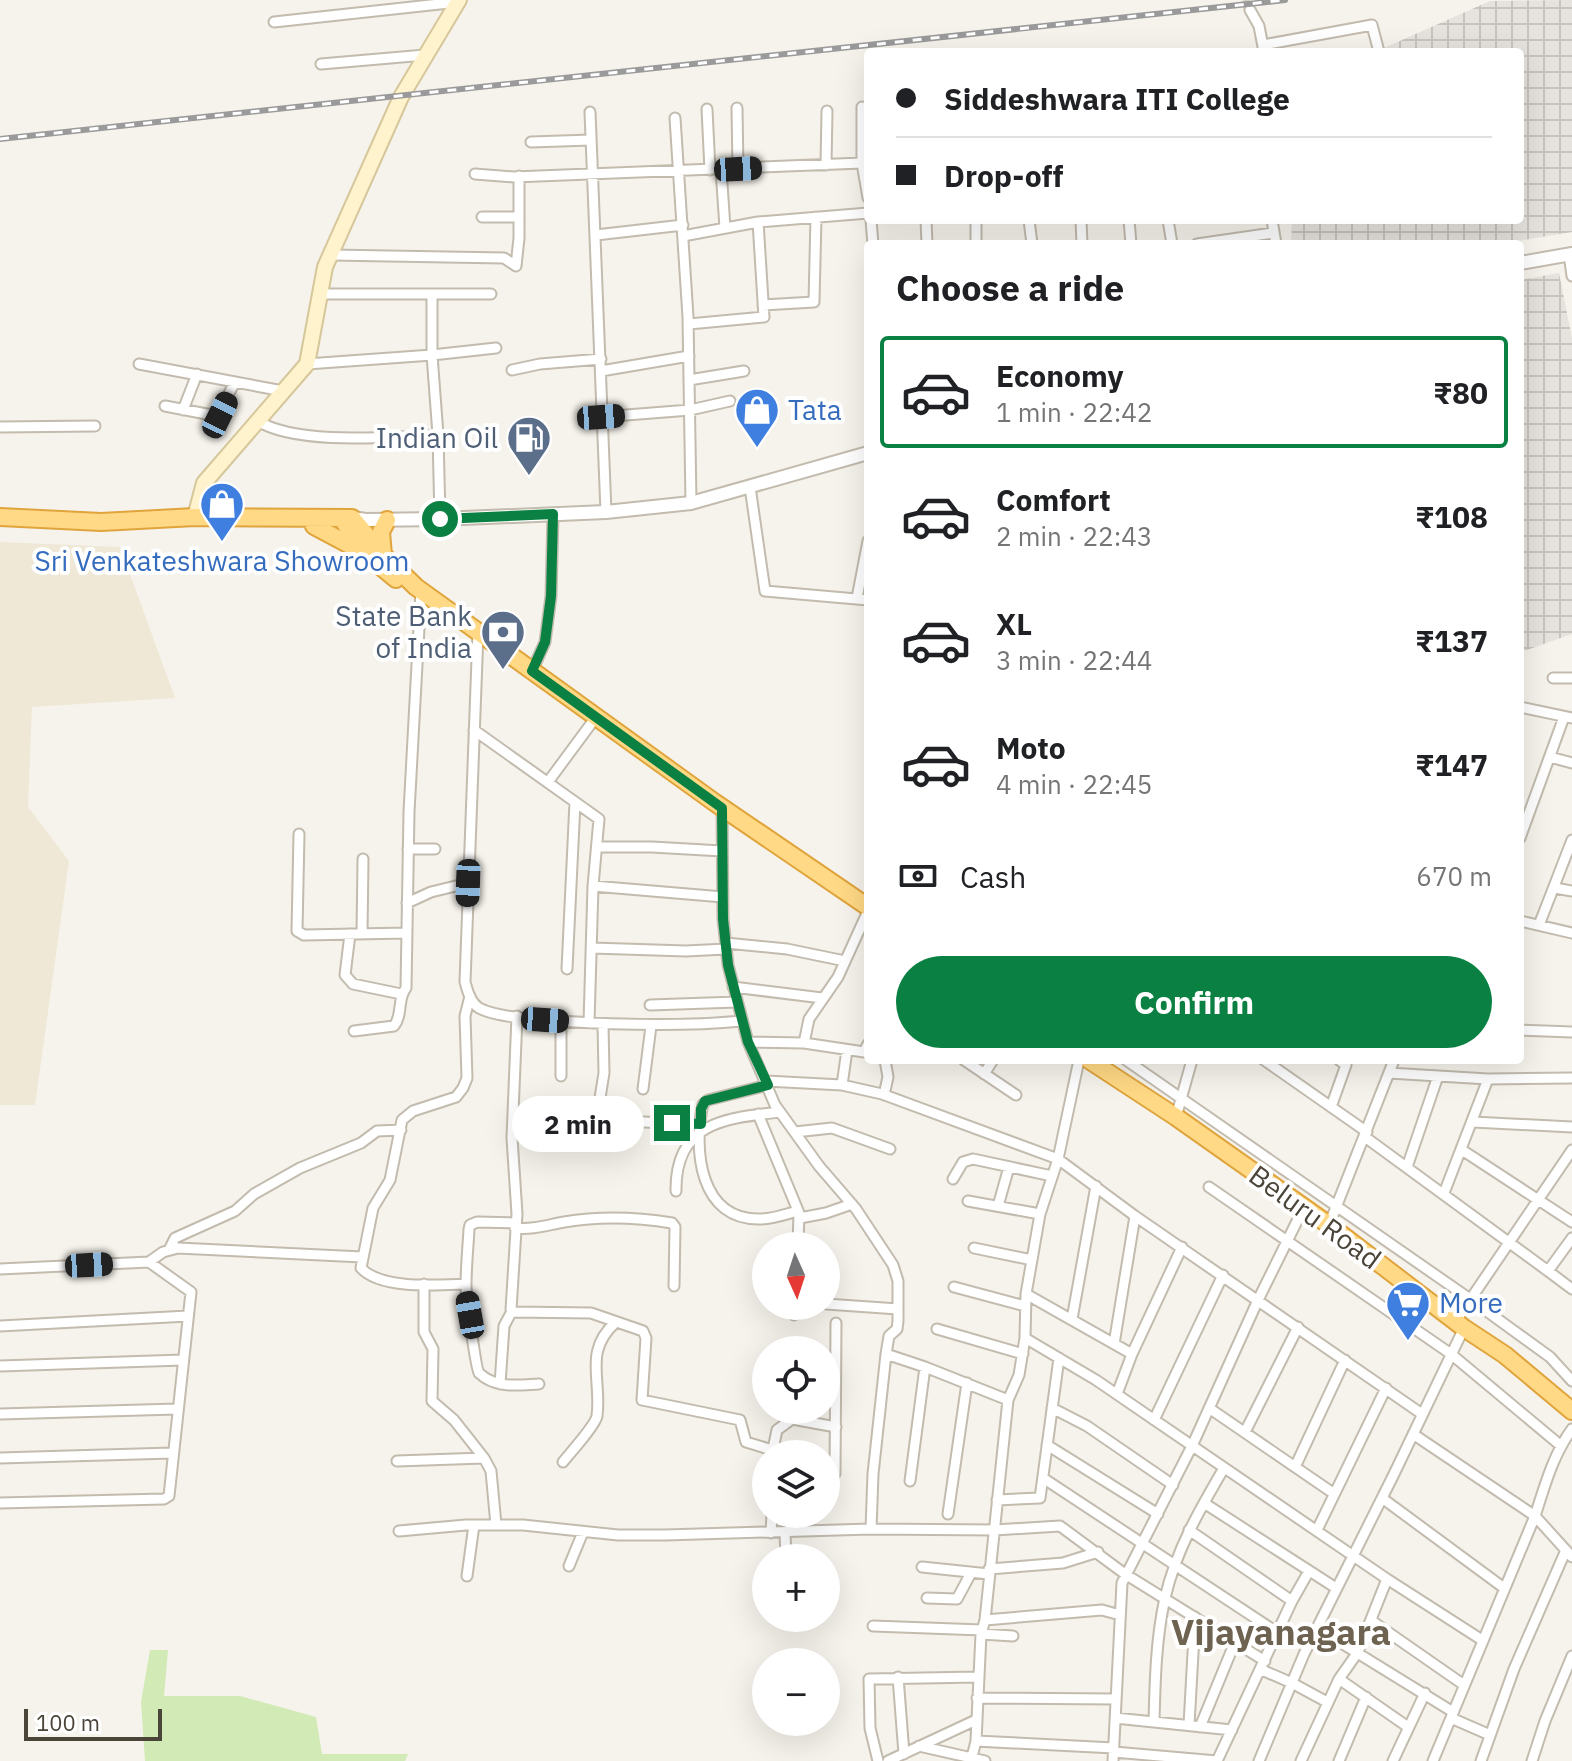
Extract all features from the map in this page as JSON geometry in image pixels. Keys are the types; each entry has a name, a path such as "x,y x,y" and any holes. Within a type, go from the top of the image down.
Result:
{"highway":[{"path":"0,517 101,522 195,517 353,522 418,589 864,906"},
{"path":"383,555 381,532 387,520"},
{"path":"0,526 91,529 183,525 314,526 353,522"},
{"path":"353,522 362,551"},
{"path":"314,526 362,551 406,585 418,589"},
{"name":"Beluru Road","path":"1095,1064 1329,1225 1459,1325 1505,1355 1572,1411"}],"main road":[{"path":"195,517 204,483 307,364 325,267 401,97 458,1"}],"street":[{"path":"387,10 392,0"},
{"path":"274,22 458,1"},
{"path":"1250,10 1259,26 1264,48 1372,25 1378,48"},
{"path":"321,64 425,55"},
{"path":"862,107 864,175"},
{"path":"737,108 738,169"},
{"path":"707,109 710,170"},
{"path":"826,165 827,111"},
{"path":"590,112 606,512"},
{"path":"675,118 689,324 691,503"},
{"path":"531,142 591,140"},
{"path":"475,174 519,176 862,163"},
{"path":"721,169 725,228"},
{"path":"331,255 504,258 516,266 519,176"},
{"path":"596,235 725,228 758,222 864,213"},
{"path":"482,217 519,217"},
{"path":"763,305 814,302 816,217"},
{"path":"689,324 764,317 758,222"},
{"path":"1524,262 1570,254 1572,276"},
{"path":"320,294 491,294"},
{"path":"432,294 440,519"},
{"path":"307,364 496,348"},
{"path":"601,371 689,356"},
{"path":"512,370 540,364 601,359"},
{"path":"139,364 283,391"},
{"path":"689,380 744,371"},
{"path":"183,410 197,374"},
{"path":"165,406 217,416 235,382"},
{"path":"601,417 690,410 730,401"},
{"path":"256,420 270,429 304,435 360,438 438,435"},
{"path":"0,427 95,426"},
{"path":"353,522 606,512 691,503 864,454"},
{"path":"750,487 765,591 863,599"},
{"path":"532,671 545,642 551,596 553,514"},
{"path":"354,1031 394,1026 399,1019 401,994 406,988 418,589"},
{"path":"478,632 465,982 470,996 482,1010 561,1021 651,1026 742,1021"},
{"path":"1553,678 1572,678"},
{"path":"1524,709 1568,718 1524,827"},
{"path":"548,782 596,717"},
{"path":"474,730 599,819 593,886 589,1023"},
{"path":"1550,757 1572,763"},
{"path":"567,969 575,802"},
{"path":"722,808 726,946 748,1042 780,1112 819,1166 852,1204 893,1265 898,1281 897,1329 889,1336 886,1354 873,1474 871,1529"},
{"path":"299,834 297,931 304,935 407,933"},
{"path":"1539,925 1572,840"},
{"path":"597,847 722,851"},
{"path":"408,849 435,849"},
{"path":"362,934 363,859"},
{"path":"407,903 431,892 468,883"},
{"path":"593,886 723,897"},
{"path":"1555,888 1572,891"},
{"path":"804,1043 809,1019 838,977 864,918"},
{"path":"1524,922 1572,933"},
{"path":"350,934 347,979 353,984 401,994"},
{"path":"592,948 686,951 726,946 787,949 845,961"},
{"path":"733,987 822,998"},
{"path":"466,1284 404,1284 370,1276 361,1268 373,1208 390,1180 402,1120 406,1115 456,1097 463,1088 467,1078 465,1016 470,996"},
{"path":"650,1005 737,1002"},
{"path":"500,1384 504,1326 512,1311 515,1226 512,1138 517,1016"},
{"path":"561,1021 561,1076"},
{"path":"594,1135 604,1073 603,1024"},
{"path":"643,1089 651,1026"},
{"path":"1524,1030 1572,1032"},
{"path":"748,1042 804,1043 864,1050"},
{"path":"842,1085 847,1050"},
{"path":"884,1095 888,1077 886,1064"},
{"path":"970,1064 1016,1095"},
{"path":"984,1074 990,1064"},
{"path":"972,1759 976,1741 982,1628 1008,1400 1019,1375 1023,1354 1026,1294 1040,1214 1058,1159 1078,1064"},
{"path":"1117,1078 1123,1064"},
{"path":"1131,1064 1470,1299 1550,1357 1572,1381"},
{"path":"1176,1117 1191,1064"},
{"path":"1270,1064 1572,1289"},
{"path":"1331,1107 1344,1064"},
{"path":"1329,1225 1392,1064"},
{"path":"1389,1073 1488,1079 1572,1078"},
{"path":"1407,1167 1438,1076"},
{"path":"1444,1193 1488,1079"},
{"path":"852,1204 826,1213 760,1219 726,1209 706,1188 698,1149 701,1109 705,1101 767,1083 842,1085 884,1095 1058,1159 1135,1216 1422,1414"},
{"path":"643,1122 700,1128 732,1117 780,1112"},
{"path":"758,1114 799,1214 798,1232"},
{"path":"1473,1122 1572,1127"},
{"path":"676,1191 677,1167 688,1141 700,1128"},
{"path":"795,1132 832,1128 890,1149"},
{"path":"169,1250 175,1238 235,1211 254,1194 300,1168 361,1143 377,1131 401,1130"},
{"path":"1462,1150 1572,1222"},
{"path":"1259,1761 1317,1628 1451,1354 1470,1299 1572,1150"},
{"path":"953,1179 967,1160 1052,1176"},
{"path":"998,1206 1009,1167"},
{"path":"1072,1319 1096,1186"},
{"path":"1209,1187 1451,1354 1560,1445"},
{"path":"968,1201 1040,1214"},
{"path":"1114,1754 1120,1615 1125,1574 1143,1546 1173,1485 1304,1207"},
{"path":"1114,1344 1135,1216"},
{"path":"539,1384 500,1384 476,1369 466,1284 470,1225 477,1222 537,1229 561,1222 603,1217 638,1217 672,1223 675,1227 674,1286"},
{"path":"1548,1271 1572,1238"},
{"path":"1117,1394 1132,1354 1182,1247"},
{"path":"0,1269 149,1262 169,1250 200,1248 362,1257"},
{"path":"974,1248 1032,1260"},
{"path":"0,1503 164,1499 170,1493 191,1291 149,1262"},
{"path":"1154,1420 1223,1275"},
{"path":"424,1284 424,1332 433,1349 432,1401 454,1420 491,1471 496,1525"},
{"path":"954,1287 1025,1306"},
{"path":"1026,1294 1132,1354"},
{"path":"840,1305 898,1309"},
{"path":"512,1311 591,1313 645,1333 642,1400 740,1420 746,1442 752,1446"},
{"path":"0,1326 188,1316"},
{"path":"563,1462 596,1421 597,1346 604,1332 616,1322"},
{"path":"836,1323 836,1440"},
{"path":"1245,1432 1298,1327"},
{"path":"937,1329 1023,1354"},
{"path":"1025,1338 1117,1394 1387,1579 1482,1640"},
{"path":"886,1354 1008,1400"},
{"path":"997,1500 1040,1498 1059,1358"},
{"path":"0,1366 183,1360"},
{"path":"1295,1467 1345,1360"},
{"path":"910,1481 925,1367"},
{"path":"948,1514 967,1383"},
{"path":"1317,1530 1386,1388"},
{"path":"1052,1408 1087,1426 1173,1485"},
{"path":"1209,1408 1333,1493"},
{"path":"0,1414 177,1409"},
{"path":"775,1440 777,1430 792,1419 836,1427"},
{"path":"1433,1761 1535,1516 1560,1445 1572,1429"},
{"path":"1413,1434 1535,1516 1569,1554 1514,1669 1481,1761"},
{"path":"1047,1445 1158,1514"},
{"path":"0,1458 172,1453"},
{"path":"397,1461 484,1458"},
{"path":"1154,1722 1165,1598 1189,1530 1224,1468"},
{"path":"1043,1478 1278,1633"},
{"path":"1382,1498 1504,1588"},
{"path":"1204,1503 1336,1588"},
{"path":"467,1576 474,1525"},
{"path":"399,1531 496,1525 618,1535 871,1529 995,1530 1060,1526 1125,1574 1235,1642 1263,1666 1327,1702"},
{"path":"771,1528 771,1533"},
{"path":"1189,1530 1292,1601"},
{"path":"569,1566 583,1532"},
{"path":"785,1533 785,1544"},
{"path":"922,1567 971,1573 1063,1563 1098,1552"},
{"path":"976,1741 1217,1761 1309,1571"},
{"path":"927,1598 957,1599 971,1573"},
{"path":"1301,1761 1339,1679 1358,1652 1387,1579"},
{"path":"873,1626 982,1628 1102,1610 1120,1615"},
{"path":"1194,1726 1195,1617"},
{"path":"1372,1621 1464,1685"},
{"path":"982,1628 1013,1636"},
{"path":"1317,1628 1425,1693 1452,1715 1490,1735"},
{"path":"1194,1726 1235,1642"},
{"path":"1532,1761 1572,1656"},
{"path":"898,1677 904,1754"},
{"path":"878,1761 870,1728 868,1683 873,1678 978,1677"},
{"path":"1339,1679 1408,1727"},
{"path":"1393,1761 1425,1693"},
{"path":"1339,1761 1366,1697"},
{"path":"977,1698 1116,1699"},
{"path":"1115,1718 1232,1730"},
{"path":"888,1761 976,1720"},
{"path":"919,1746 985,1761"}],"shaded area":[{"path":"1572,0 1572,232 1523,240 1291,240 1292,224 1524,224 1524,48 1384,48 1490,1"},
{"path":"1559,273 1572,338 1572,634 1524,651 1524,279"},
{"path":"0,542 120,547 175,698 32,707 28,807 69,861 35,1105 0,1105"}],"green space":[{"path":"150,1650 168,1650 164,1696 240,1696 316,1717 322,1754 408,1754 405,1761 145,1761 141,1702"}],"tunnel":[{"path":"1244,0 1250,10"}],"railway":[{"path":"0,139 1285,0"}],"place":[{"name":"Tata","path":"757,449"},
{"name":"Indian Oil","path":"529,477"},
{"name":"Sri Venkateshwara Showroom","path":"222,543"},
{"name":"State Bank of India","path":"503,671"},
{"name":"More","path":"1408,1342"}],"district":[{"name":"Vijayanagara","path":"1281,1632"}],"route":[{"path":"440,519 553,514 551,596 545,642 532,671 722,808 723,919 728,965 748,1042 768,1085 705,1101 701,1109 701,1124 672,1123"}]}
